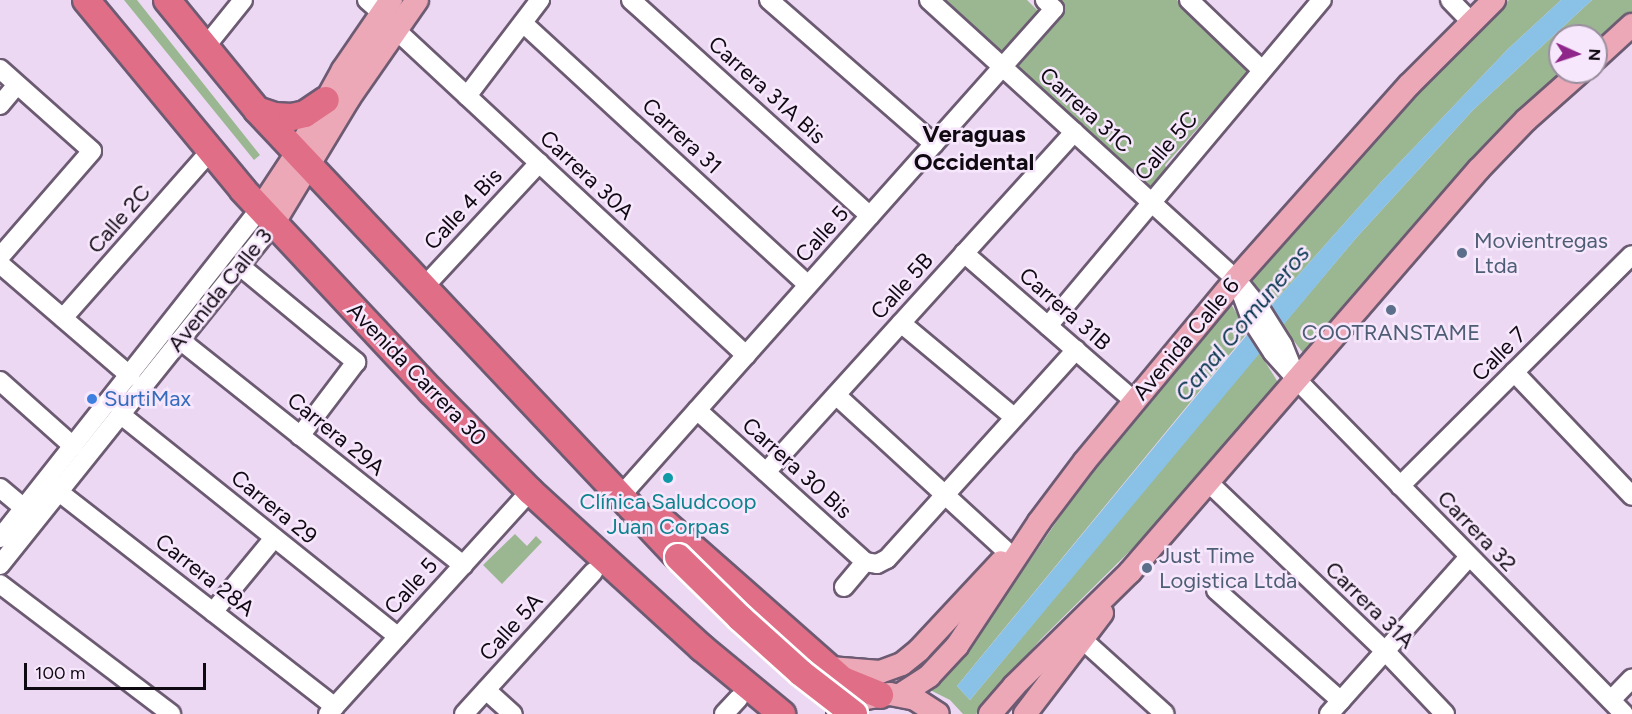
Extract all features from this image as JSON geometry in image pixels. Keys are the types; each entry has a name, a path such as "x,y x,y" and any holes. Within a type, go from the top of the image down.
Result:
{"highway":[{"name":"Avenida Carrera 30","path":"86,0 210,151 267,216 431,391 530,490 702,648 782,714"},
{"path":"167,0 257,111 678,557 748,626 801,673 854,714"},
{"path":"257,111 274,116 292,117 304,114 326,100"},
{"path":"571,445 692,544 739,590 843,680 890,695"},
{"path":"530,490 593,572 738,709"}],"main road":[{"name":"Avenida Calle 3","path":"303,160 326,100 384,11 417,0"},
{"name":"Avenida Calle 6","path":"1012,556 1134,401 1236,279 1410,84 1470,21 1494,0"},
{"name":"Avenida Calle 3","path":"267,216 303,160 349,98 384,11"},
{"path":"1608,48 1630,30"},
{"path":"990,714 1014,686 1130,572 1479,169 1526,120 1566,84"},
{"path":"830,668 880,672 909,659 1012,556"},
{"path":"838,714 861,699 890,695 929,676 957,646 1012,556"},
{"path":"1025,714 1083,640 1130,572"},
{"path":"890,695 921,702 938,714"}],"street":[{"path":"206,46 243,0"},
{"path":"467,96 540,0"},
{"name":"Carrera 31A Bis","path":"631,0 870,216"},
{"path":"769,0 934,144"},
{"name":"Carrera 31C","path":"929,0 1236,279"},
{"path":"1189,0 1262,70"},
{"path":"1450,0 1470,21"},
{"name":"Calle 5C","path":"1048,326 1319,1"},
{"name":"Calle 5","path":"626,490 1003,67 1049,4"},
{"name":"Carrera 30A","path":"384,11 467,96 746,355"},
{"name":"Carrera 31","path":"523,23 808,285"},
{"path":"0,69 92,151 0,256"},
{"path":"0,105 17,85"},
{"name":"Calle 5B","path":"766,472 1074,132"},
{"name":"Calle 2C","path":"63,318 210,151"},
{"name":"Calle 4 Bis","path":"423,288 539,163"},
{"name":"Avenida Calle 3","path":"0,538 24,508 52,486 120,414 240,266 267,216"},
{"name":"Avenida Calle 3","path":"0,565 52,486 73,446 267,216"},
{"name":"Carrera 31B","path":"964,253 1134,401"},
{"name":"Calle 7","path":"1400,486 1632,256"},
{"path":"0,264 130,376"},
{"path":"240,266 356,362 300,436"},
{"name":"Carrera 32","path":"1236,279 1297,380 1624,714"},
{"path":"901,323 1014,417"},
{"name":"Carrera 29A","path":"180,340 463,565"},
{"path":"844,586 865,562 877,564 887,560 1076,350"},
{"path":"1514,372 1632,496"},
{"path":"0,381 73,446"},
{"path":"836,395 1012,556"},
{"name":"Carrera 30 Bis","path":"697,410 865,562"},
{"name":"Carrera 29","path":"120,414 398,637"},
{"name":"Carrera 31A","path":"1209,482 1385,651 1445,714"},
{"name":"Carrera 28A","path":"52,486 213,612 332,710"},
{"path":"0,488 24,508"},
{"name":"Calle 5","path":"332,710 530,490"},
{"path":"213,612 274,538"},
{"path":"1216,590 1335,708 1469,558"},
{"name":"Calle 5A","path":"464,714 593,572"},
{"path":"0,584 171,714"},
{"path":"1083,640 1165,714"},
{"path":"1611,700 1632,678"},
{"path":"486,690 513,714"}],"green space":[{"path":"124,0 137,0 260,155 254,160"},
{"path":"944,0 1027,0 1040,13 1002,54"},
{"path":"1061,0 1177,0 1249,71 1165,165 1167,170 1149,191 1011,66 1062,5"},
{"path":"1509,0 1561,0 1508,49 1381,182 1270,307 1250,280 1426,80"},
{"path":"1592,0 1632,0 1632,14 1608,35 1608,24 1566,24"},
{"path":"1548,41 1548,84 1553,84 1452,181 1304,354 1282,326 1356,238 1473,110"},
{"path":"1231,304 1248,332 957,686 970,700 1259,352 1279,384 1148,533 1041,639 976,714 963,714 950,700 928,689 941,680 972,645 1072,499 1132,419"},
{"path":"515,534 527,546 536,536 542,542 502,584 483,565"}],"water":[{"path":"1561,0 1592,0 1566,24 1548,24 1548,41 1473,110 1356,238 970,700 957,686 1270,307 1381,182 1508,49"}],"place":[{"name":"Movientregas Ltda","path":"1462,253"},
{"name":"COOTRANSTAME","path":"1391,310"},
{"name":"SurtiMax","path":"92,399"},
{"name":"Clínica Saludcoop Juan Corpas","path":"668,478"},
{"name":"Just Time Logistica Ltda","path":"1147,568"}],"district":[{"name":"Veraguas Occidental","path":"974,148"}],"water label":[{"name":"Canal Comuneros","path":"1242,323"}]}
